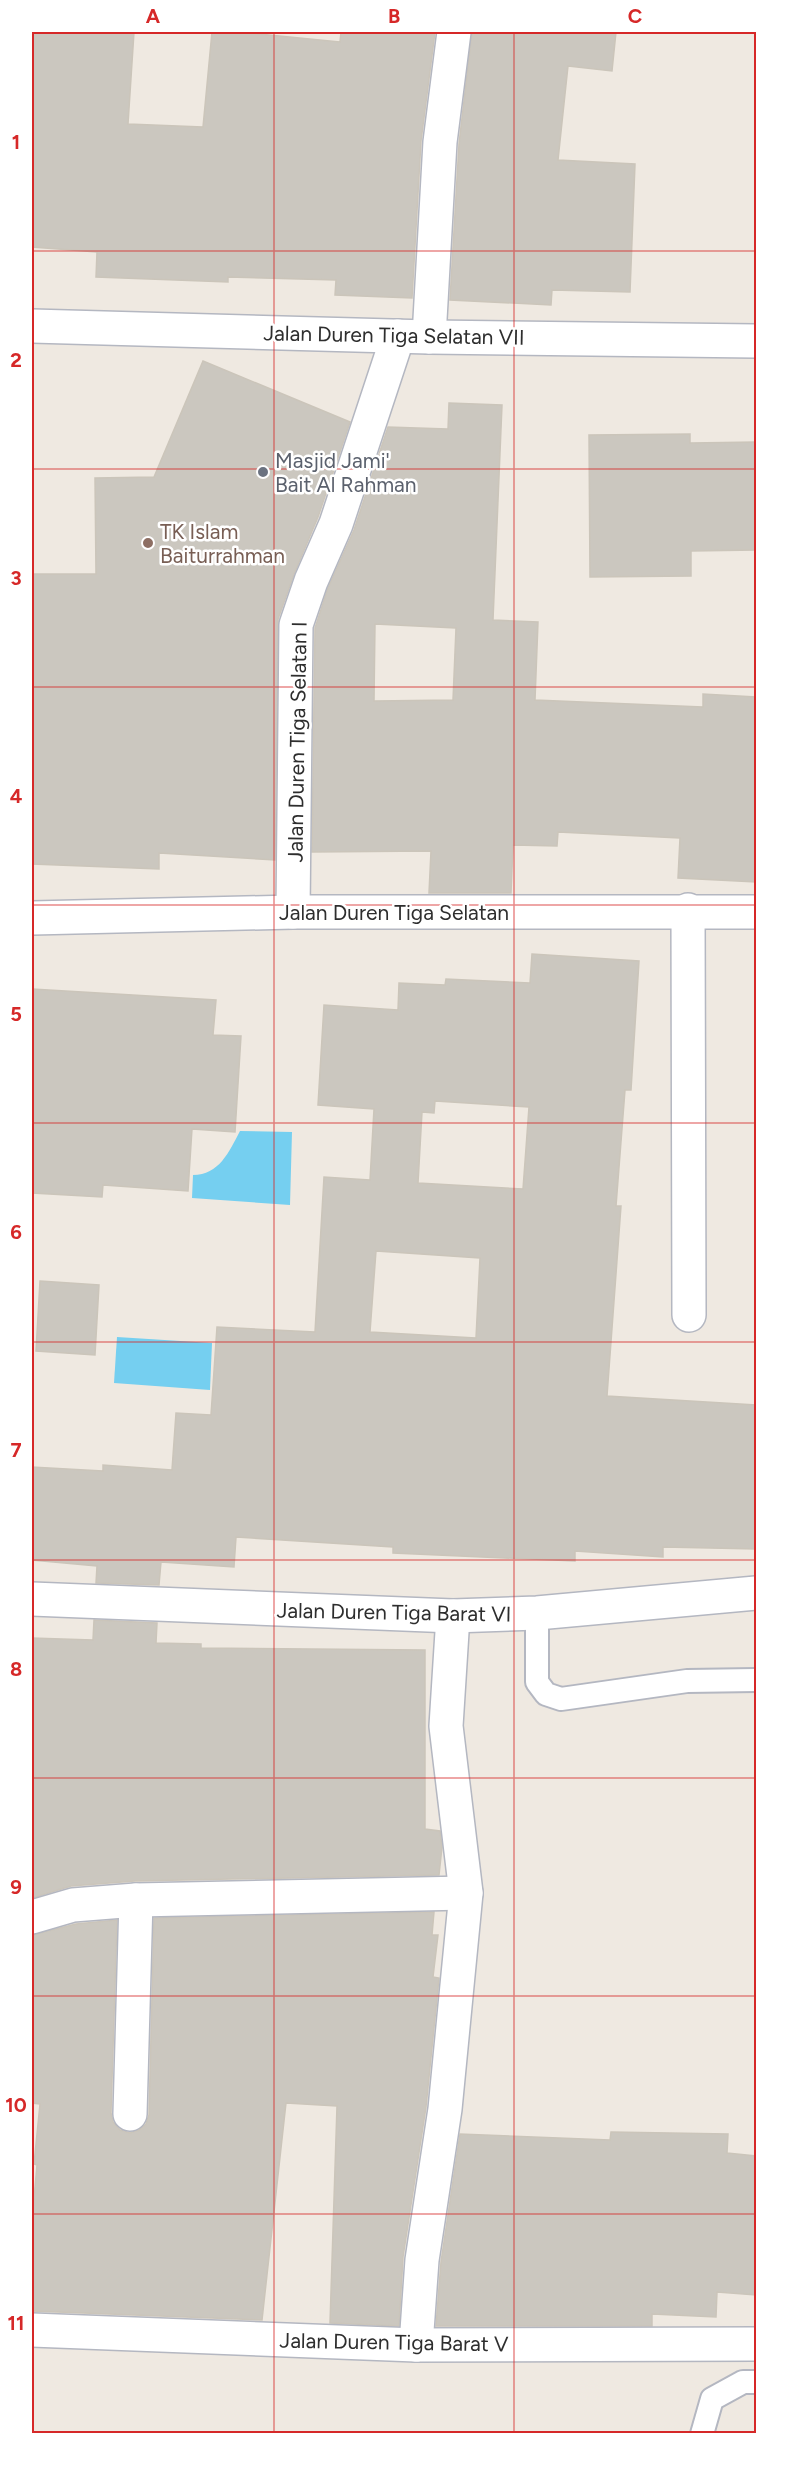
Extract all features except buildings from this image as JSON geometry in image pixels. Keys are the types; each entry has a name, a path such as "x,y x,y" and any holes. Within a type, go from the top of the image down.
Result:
{"street":[{"name":"Jalan Duren Tiga Selatan I","path":"293,912 296,625 311,582 414,336 454,32"},
{"name":"Jalan Duren Tiga Selatan VII","path":"32,326 414,336 756,341"},
{"name":"Jalan Duren Tiga Selatan","path":"32,918 293,912 688,910 756,912"},
{"path":"688,910 689,1316"},
{"name":"Jalan Duren Tiga Barat VI","path":"32,1599 193,1608 453,1616 537,1613 756,1593"},
{"path":"416,2345 422,2260 445,2109 466,1893 446,1726 453,1616"},
{"path":"32,1917 73,1905 136,1900 466,1893"},
{"path":"130,2115 136,1900"},
{"name":"Jalan Duren Tiga Barat V","path":"32,2330 416,2345 756,2344"}],"lane":[{"path":"537,1613 537,1682 546,1694 561,1699 687,1681 756,1680"},
{"path":"702,2433 712,2399 743,2382 756,2382"}],"water":[{"path":"240,1131 292,1132 290,1205 192,1198 193,1175 202,1174 216,1167 227,1154"},
{"path":"117,1337 212,1343 210,1390 114,1383"}],"place":[{"name":"Masjid Jami' Bait Al Rahman","path":"263,472"},
{"name":"TK Islam Baiturrahman","path":"148,543"}]}
